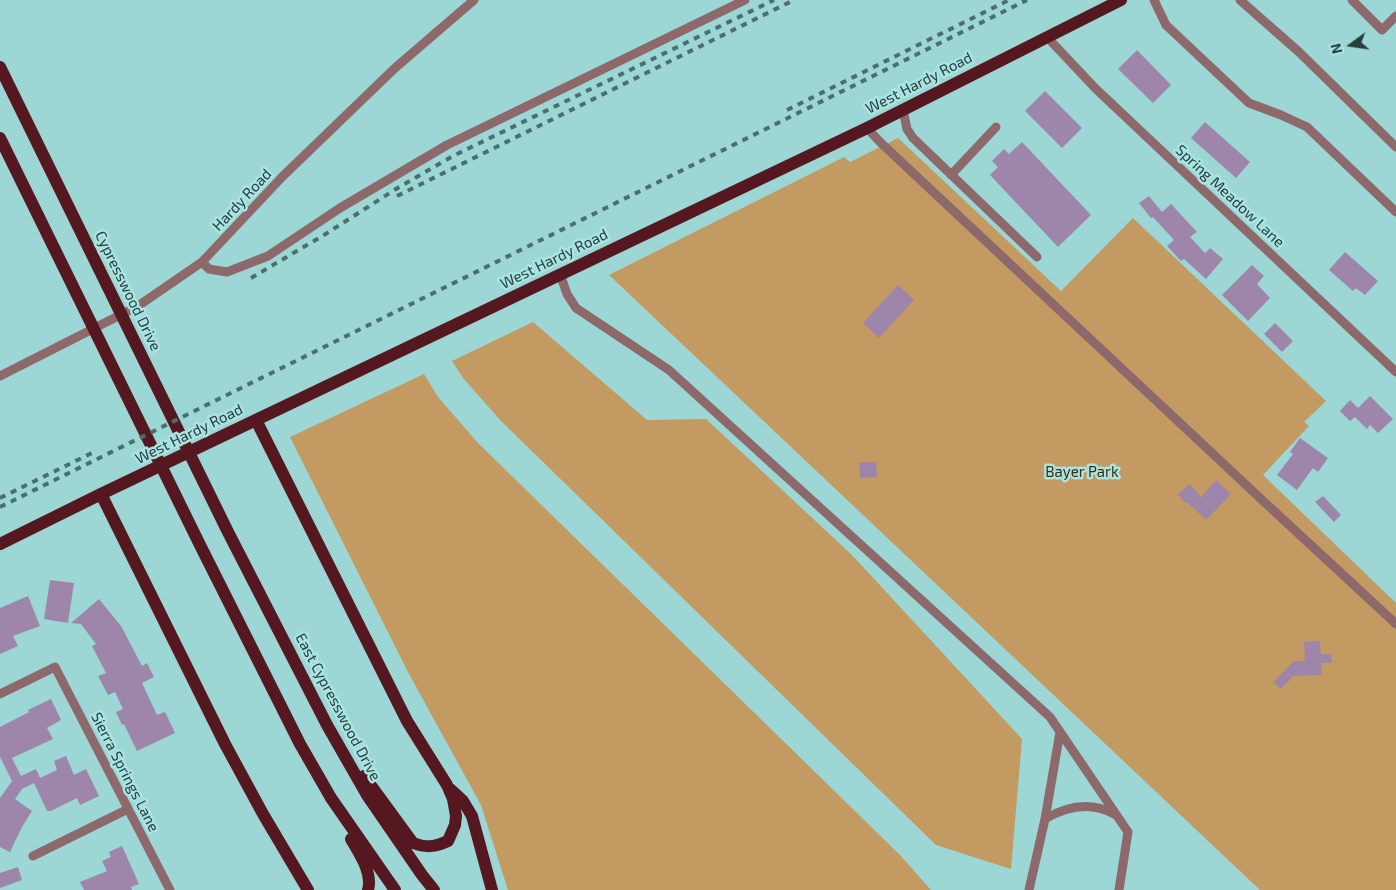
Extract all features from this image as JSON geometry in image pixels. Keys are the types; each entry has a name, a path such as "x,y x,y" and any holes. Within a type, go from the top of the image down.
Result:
{"main road":[{"name":"West Hardy Road","path":"0,544 867,128 1121,0"},
{"name":"Cypresswood Drive","path":"0,67 227,530"},
{"path":"0,138 199,543 300,744 331,798 365,867 369,879 368,890"},
{"path":"256,420 407,721 447,785 453,799 456,816 455,825 448,841 436,846 422,846 413,843 327,725"},
{"path":"102,494 224,744 262,814 308,890"},
{"name":"East Cypresswood Drive","path":"227,530 327,725 367,795 434,890"},
{"path":"447,785 463,801 472,816 492,890"},
{"path":"331,798 395,890"},
{"path":"292,863 316,890"}],"street":[{"name":"Hardy Road","path":"0,376 138,306 202,262 297,162 395,68 474,0"},
{"path":"202,262 209,269 227,272 268,256 340,208 447,145 746,0"},
{"path":"1154,0 1166,25 1249,103 1307,127 1396,212"},
{"path":"1240,0 1300,52 1396,147"},
{"path":"1352,0 1382,30 1396,16"},
{"name":"Spring Meadow Lane","path":"1047,37 1102,94 1396,372"},
{"path":"903,110 907,129 913,138 1036,257"},
{"path":"951,175 996,127"},
{"path":"867,128 1119,367 1396,624"},
{"path":"560,274 567,294 576,308 669,370 1050,717 1128,832 1119,890"},
{"name":"Sierra Springs Lane","path":"0,694 55,668 170,890"},
{"path":"1029,890 1045,819 1060,732"},
{"path":"1045,819 1061,810 1078,806 1098,808 1117,816"},
{"path":"33,856 128,809"}],"green space":[{"name":"Bayer Park","path":"898,138 1061,291 1133,218 1326,401 1304,422 1309,426 1263,475 1396,603 1396,890 1260,890 609,275 844,157 850,162"},
{"path":"533,322 647,420 706,419 852,555 1022,739 1011,869 936,845 501,421 463,378 452,361"},
{"path":"424,374 438,397 478,443 901,856 931,890 508,890 481,805 409,674 290,437"}],"building":[{"path":"1137,50 1171,85 1153,103 1118,69"},
{"path":"1045,91 1082,128 1062,148 1025,111"},
{"path":"1205,122 1250,162 1236,178 1191,138"},
{"path":"1022,142 1091,215 1058,247 990,175 998,167 992,161 1004,149 1009,154"},
{"path":"1149,196 1162,212 1171,204 1197,232 1190,237 1205,253 1210,248 1223,259 1206,279 1184,259 1181,261 1167,246 1174,240 1153,217 1151,218 1139,203"},
{"path":"1345,252 1378,281 1365,295 1356,288 1353,291 1329,270"},
{"path":"1252,265 1264,276 1257,284 1270,298 1248,321 1222,295"},
{"path":"898,285 914,300 879,338 863,323"},
{"path":"1275,323 1293,341 1282,352 1264,334"},
{"path":"1370,396 1393,419 1378,433 1370,425 1367,429 1355,417 1350,421 1340,411 1350,400 1358,408"},
{"path":"1300,438 1328,458 1318,472 1313,468 1297,490 1277,475 1293,454 1290,452"},
{"path":"859,462 876,462 877,477 860,478"},
{"path":"1216,480 1231,494 1206,520 1187,502 1185,503 1178,494 1190,484 1201,497"},
{"path":"1323,496 1341,515 1334,522 1315,502"},
{"path":"50,580 74,583 68,623 44,619"},
{"path":"28,596 40,626 13,636 18,646 0,654 0,608"},
{"path":"99,599 121,626 142,666 147,663 154,677 142,683 157,715 165,712 175,733 137,751 116,712 123,709 115,692 108,695 98,676 106,673 92,646 96,644 81,624 71,623"},
{"path":"1320,641 1321,654 1331,654 1332,663 1321,663 1322,675 1293,676 1281,689 1273,682 1294,661 1305,661 1304,642"},
{"path":"51,699 61,720 47,728 53,739 12,758 21,776 36,769 40,778 57,770 54,761 66,756 74,775 86,769 99,796 80,805 77,798 51,811 47,811 34,783 22,789 15,799 32,811 10,852 0,847 0,798 12,781 0,757 0,727"},
{"path":"122,846 139,884 131,887 132,890 84,890 80,882 107,871 102,861 111,857 109,852"},
{"path":"18,867 22,880 0,888 0,873"}],"railway":[{"path":"251,278 453,156 774,0"},
{"path":"397,196 794,0"},
{"path":"787,110 1009,0"},
{"path":"0,507 1027,0"},
{"path":"0,498 94,452"}]}
